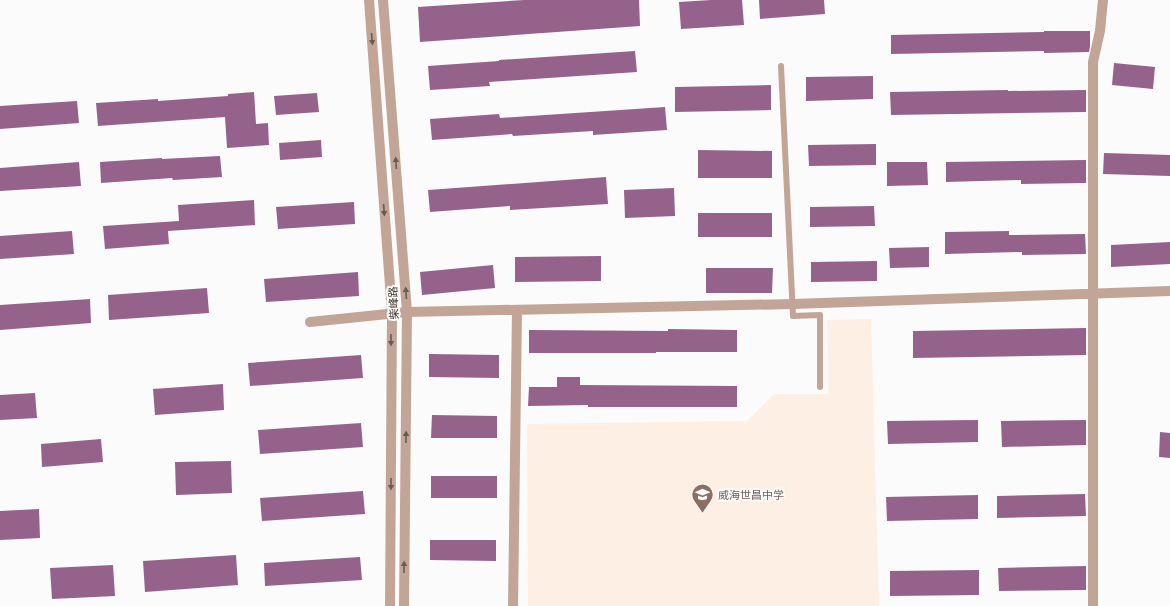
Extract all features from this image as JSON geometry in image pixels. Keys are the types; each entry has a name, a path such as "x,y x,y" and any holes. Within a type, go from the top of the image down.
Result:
{"street":[{"name":"柴峰路","path":"369,0 392,313 390,606"},
{"name":"柴峰路","path":"383,0 407,312 404,606"},
{"path":"1093,606 1093,62 1100,30 1103,0"},
{"path":"310,322 407,312 793,304 1170,291"},
{"path":"513,606 518,310"}],"lane":[{"path":"781,66 793,316 820,315 820,387"}],"shaded area":[{"name":"威海世昌中学","path":"871,319 879,606 528,606 527,424 747,421 774,394 828,394 827,320"}],"building":[{"path":"524,0 639,0 640,26 420,42 418,7"},
{"path":"742,0 744,25 681,29 679,2"},
{"path":"759,0 824,0 825,14 760,19"},
{"path":"1090,31 1089,52 1044,53 1044,51 891,54 891,35"},
{"path":"635,51 637,72 489,82 490,86 430,90 428,66"},
{"path":"1114,63 1155,67 1153,89 1112,85"},
{"path":"873,76 873,99 806,101 806,77"},
{"path":"771,85 771,110 675,112 675,87"},
{"path":"1086,90 1086,112 891,115 890,92"},
{"path":"254,92 256,124 268,123 269,145 227,148 225,117 98,126 96,103 158,99 158,101 228,96 228,94"},
{"path":"317,93 319,112 276,115 274,96"},
{"path":"77,101 79,123 0,129 0,106"},
{"path":"665,107 667,130 593,135 593,131 513,136 512,134 432,140 430,119 499,114 500,118"},
{"path":"321,140 322,157 280,160 279,143"},
{"path":"876,144 876,165 809,166 808,145"},
{"path":"698,150 772,151 772,178 698,178"},
{"path":"1104,153 1170,155 1170,176 1103,174"},
{"path":"220,156 222,177 173,180 172,178 101,183 100,162"},
{"path":"1086,160 1086,183 1021,184 1021,180 946,182 946,162"},
{"path":"79,162 81,186 0,191 0,168"},
{"path":"887,162 927,162 928,185 887,186"},
{"path":"606,177 608,204 510,210 510,206 430,212 428,190"},
{"path":"674,188 675,216 625,218 624,190"},
{"path":"254,200 255,225 168,231 169,244 105,249 103,226 179,221 178,205"},
{"path":"354,202 355,224 278,229 276,207"},
{"path":"874,206 875,226 810,227 810,207"},
{"path":"698,213 772,213 772,237 698,237"},
{"path":"72,231 74,254 0,259 0,236"},
{"path":"1009,231 1009,235 1085,234 1086,254 1022,255 1022,252 945,254 945,232"},
{"path":"1170,242 1170,264 1111,267 1111,245"},
{"path":"929,247 929,267 890,268 889,248"},
{"path":"601,256 601,281 515,282 515,257"},
{"path":"877,261 877,281 811,282 811,262"},
{"path":"493,265 495,288 422,295 420,272"},
{"path":"706,268 773,268 772,293 706,293"},
{"path":"358,272 359,296 266,302 264,279"},
{"path":"207,288 209,313 109,320 108,295"},
{"path":"90,299 91,323 0,330 0,305"},
{"path":"1086,328 1086,355 913,358 913,331"},
{"path":"668,329 737,330 737,352 529,353 529,330 668,331"},
{"path":"429,354 499,355 499,378 429,377"},
{"path":"361,355 363,378 250,386 248,363"},
{"path":"557,377 580,377 580,385 737,386 737,407 588,407 588,405 528,406 529,387 557,387"},
{"path":"223,384 224,410 155,415 153,389"},
{"path":"35,393 37,418 0,420 0,395"},
{"path":"432,415 497,416 497,438 431,438"},
{"path":"978,420 978,442 888,444 887,421"},
{"path":"1086,420 1086,445 1002,447 1001,421"},
{"path":"361,423 363,447 260,454 258,430"},
{"path":"1160,432 1170,433 1170,458 1159,457"},
{"path":"101,439 103,462 42,467 41,444"},
{"path":"231,461 232,493 176,495 175,462"},
{"path":"431,476 497,476 497,498 431,498"},
{"path":"363,491 365,514 262,521 260,498"},
{"path":"1085,494 1086,516 997,518 997,496"},
{"path":"978,495 978,519 887,521 886,497"},
{"path":"39,509 40,538 0,540 0,511"},
{"path":"430,540 496,540 496,561 430,560"},
{"path":"236,555 238,585 145,592 143,561"},
{"path":"360,557 362,580 265,586 264,563"},
{"path":"113,565 115,596 52,599 50,568"},
{"path":"1086,566 1086,590 999,591 998,568"},
{"path":"979,570 979,595 890,596 890,571"}],"place":[{"name":"威海世昌中学","path":"702,514"}]}
